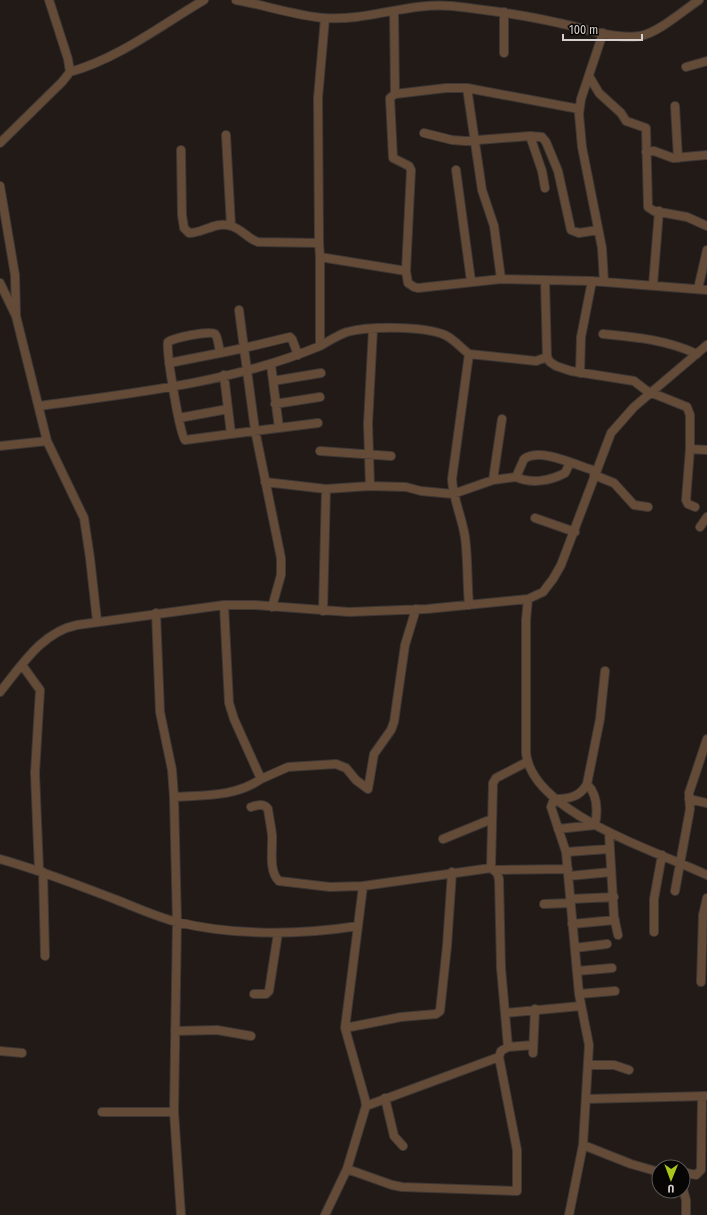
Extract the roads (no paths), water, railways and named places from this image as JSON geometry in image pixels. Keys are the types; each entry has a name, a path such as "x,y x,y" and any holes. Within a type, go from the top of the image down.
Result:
{"street":[{"path":"49,0 68,59 70,72"},
{"path":"0,143 62,82 70,72 126,48 204,0"},
{"path":"236,0 325,18 355,17 394,11 408,4 479,9 504,12 603,33 632,36 646,34 699,0"},
{"path":"479,0 479,9"},
{"path":"394,11 396,94"},
{"path":"504,12 504,53"},
{"path":"320,346 318,98 325,18"},
{"path":"603,33 579,108 582,147 602,248 604,282"},
{"path":"686,67 707,60"},
{"path":"589,76 598,94 621,113 626,121 642,125 646,128 647,204 649,209 687,217 707,226"},
{"path":"579,108 467,88 446,88 396,94 390,97 389,102 393,158 409,166 411,170 406,271 408,283 414,287 501,279 592,281 707,290"},
{"path":"467,88 482,190 494,226 501,279"},
{"path":"675,106 678,158"},
{"path":"424,133 452,140 474,141 539,136 544,139 550,151 562,186 571,230 578,233 598,230"},
{"path":"226,135 231,226"},
{"path":"530,136 542,171 545,188"},
{"path":"181,150 182,215 185,231 189,233 196,233 212,226 231,226 241,230 250,238 258,242 319,243"},
{"path":"646,152 654,151 669,158 707,155"},
{"path":"456,170 471,281"},
{"path":"0,186 15,275 16,316"},
{"path":"653,285 659,211"},
{"path":"698,289 707,250"},
{"path":"320,257 406,271"},
{"path":"545,280 547,357 550,362 556,366 580,373 634,380 644,389 688,408 690,448 686,500 688,504 695,507"},
{"path":"580,373 581,337 592,281"},
{"path":"0,283 16,316 47,441 84,518 90,558 96,621"},
{"path":"239,310 255,430 281,558 281,575 272,607"},
{"path":"39,406 174,388 271,365 320,346 345,333 373,329 437,332 455,341 469,354 536,361 547,357"},
{"path":"370,486 368,454 373,329"},
{"path":"220,353 216,336 213,333 205,333 171,340 167,344 178,418 182,438 184,440 318,423"},
{"path":"603,334 654,339 684,348 697,354"},
{"path":"169,363 290,337 298,355"},
{"path":"0,692 37,647 58,630 96,621 243,604 323,611 416,609 528,599 542,592 548,587 561,565 575,532 606,442 614,428 634,407 707,345"},
{"path":"469,354 453,468 453,494 459,511 465,538 469,605"},
{"path":"271,365 279,428"},
{"path":"273,381 321,373"},
{"path":"224,375 231,434"},
{"path":"276,404 320,397"},
{"path":"178,418 228,409"},
{"path":"492,480 502,419"},
{"path":"0,446 47,441"},
{"path":"690,448 707,450"},
{"path":"320,451 391,456"},
{"path":"516,477 522,463 529,456 542,455 595,473 614,483 634,505 648,507"},
{"path":"265,482 326,489 370,486 406,487 421,491 453,494 492,480 516,477 526,480 547,480 565,473 570,464"},
{"path":"323,611 326,489"},
{"path":"535,518 575,532"},
{"path":"700,527 707,518"},
{"path":"528,599 526,620 527,762 554,799 595,825 609,833 680,862 707,875"},
{"path":"224,605 229,703 234,719 261,778"},
{"path":"174,797 228,793 252,785 261,778 288,767 336,764 346,768 356,780 368,789 374,754 391,730 394,722 405,645 416,609"},
{"path":"156,613 160,712 172,770 174,797 177,922 174,1112 181,1215"},
{"path":"22,665 40,690 35,772 45,956"},
{"path":"554,799 578,795 587,784 600,719 605,671"},
{"path":"675,891 690,809 689,793 707,739"},
{"path":"508,1046 501,968 499,880 492,869 494,780 527,762"},
{"path":"587,784 595,794 597,803 595,825"},
{"path":"554,799 551,807 566,852 569,872 572,924 579,994 588,1036 589,1065 583,1145 569,1215"},
{"path":"689,799 707,803"},
{"path":"251,807 260,804 266,806 268,809 272,836 272,863 275,877 279,881 330,887 364,886 452,872 492,869 611,872"},
{"path":"443,839 492,819"},
{"path":"558,829 595,825"},
{"path":"609,833 615,920 618,935"},
{"path":"566,852 609,849"},
{"path":"654,932 654,899 662,855"},
{"path":"0,859 41,871 177,922 218,929 278,933 309,932 358,926"},
{"path":"345,1028 401,1017 436,1014 440,1011 447,946 452,872"},
{"path":"325,1215 347,1169 366,1106 345,1028 364,886"},
{"path":"544,904 614,897"},
{"path":"700,982 703,915 707,898"},
{"path":"572,924 615,920"},
{"path":"254,994 268,993 278,933"},
{"path":"575,948 607,944"},
{"path":"577,971 612,968"},
{"path":"579,994 615,992"},
{"path":"505,1013 535,1009 581,1006"},
{"path":"347,1169 392,1185 516,1191 517,1150 499,1057 501,1051 508,1046 533,1049 535,1009"},
{"path":"175,1031 217,1030 251,1036"},
{"path":"0,1051 22,1053"},
{"path":"366,1106 384,1098 499,1057"},
{"path":"589,1065 614,1065 629,1070"},
{"path":"586,1099 704,1096 701,1170 696,1175 691,1174"},
{"path":"384,1098 394,1136 403,1146"},
{"path":"102,1112 174,1112"},
{"path":"583,1145 631,1164 651,1170"},
{"path":"686,1199 686,1215"}]}
